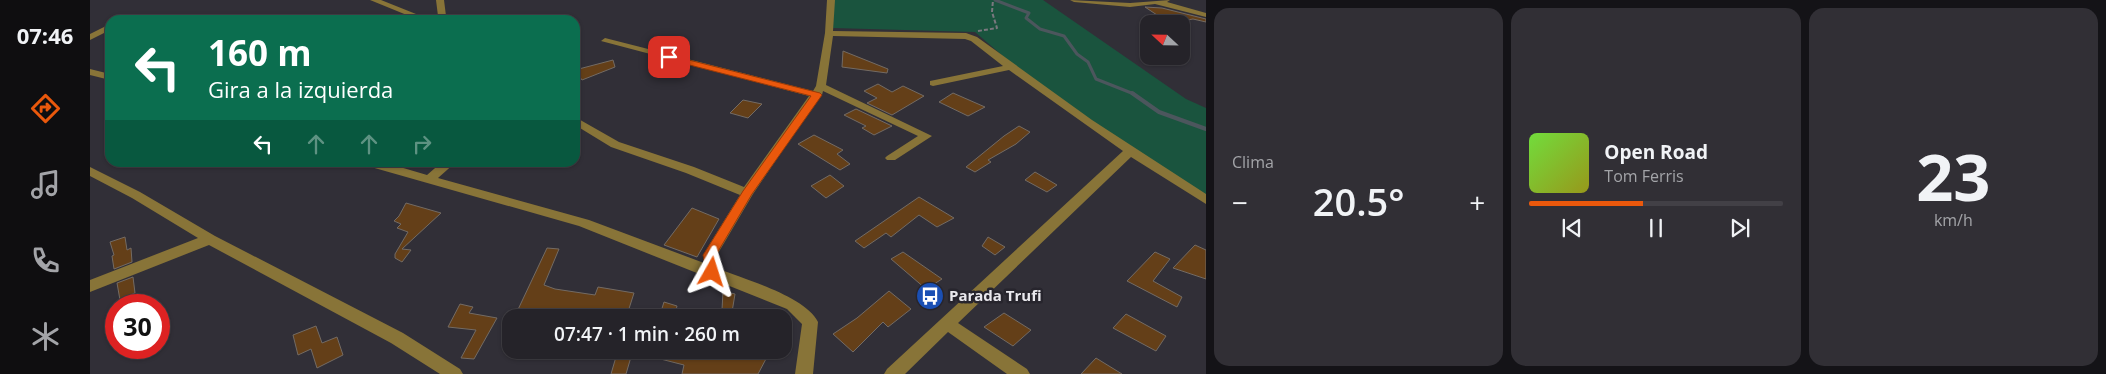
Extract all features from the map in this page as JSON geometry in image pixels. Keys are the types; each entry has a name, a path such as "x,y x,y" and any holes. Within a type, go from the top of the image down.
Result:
{"street":[{"path":"374,0 414,15"},
{"path":"440,0 442,15"},
{"path":"712,272 710,255 747,193 819,91 829,33 831,0"},
{"path":"1074,0 1130,5 1166,0"},
{"path":"1157,2 1206,15"},
{"path":"90,37 105,30"},
{"path":"829,33 966,36 974,39 1010,67 1130,152 1206,200"},
{"path":"605,41 819,91 926,136 891,158"},
{"path":"933,83 1010,67"},
{"path":"90,72 105,76"},
{"path":"580,124 591,134 624,149 692,171 747,193"},
{"path":"893,374 1130,152"},
{"path":"386,167 584,223 792,305 810,322 804,374"},
{"path":"429,179 444,167"},
{"path":"90,171 136,195 210,239 397,338 454,374"},
{"path":"90,286 210,239"},
{"path":"948,324 1021,374"}],"path":[{"path":"966,36 982,29 997,28 992,12 993,0"}],"green space":[{"path":"834,0 1043,0 1186,99 1206,108 1206,196 1033,82 975,32 833,28"}],"building":[{"path":"1145,7 1162,8 1190,15 1157,15"},
{"path":"1190,15 1206,19 1206,22 1190,20"},
{"path":"843,51 888,69 887,73 842,67"},
{"path":"613,60 615,67 582,80 580,69"},
{"path":"878,84 892,92 903,86 924,96 892,115 867,103 877,98 864,91"},
{"path":"953,93 985,107 968,116 939,102"},
{"path":"743,100 762,104 748,118 730,113"},
{"path":"856,109 892,126 874,135 862,128 866,126 844,115"},
{"path":"1019,126 1030,132 1016,144 988,160 991,162 975,172 966,167 1004,136"},
{"path":"814,135 843,150 837,154 850,164 840,170 798,144"},
{"path":"1035,172 1057,185 1047,192 1025,180"},
{"path":"830,175 844,186 826,198 811,186"},
{"path":"919,197 954,218 937,227 919,215 891,237 886,233 864,248 855,241"},
{"path":"406,203 441,213 402,249 411,250 402,262 395,258 395,254 408,232 397,228 401,224 394,221"},
{"path":"692,208 719,219 697,257 664,245"},
{"path":"125,237 127,250 131,248 132,262 114,269 112,256 114,255 110,242"},
{"path":"988,237 1005,247 995,255 982,246"},
{"path":"1195,245 1206,250 1206,279 1173,268"},
{"path":"547,248 559,249 544,285 555,289 595,295 598,287 634,293 629,309 518,309"},
{"path":"903,252 942,279 926,289 891,259"},
{"path":"1155,252 1170,259 1153,281 1182,297 1177,307 1127,281"},
{"path":"133,277 135,293 119,294 117,283"},
{"path":"723,291 735,294 732,309 722,309"},
{"path":"889,291 911,309 888,327 883,322 853,352 833,334 857,318"},
{"path":"664,302 677,306 676,309 662,309"},
{"path":"460,304 473,307 469,313 497,318 474,359 461,358 476,330 448,327"},
{"path":"1004,313 1031,330 1013,346 984,327"},
{"path":"1126,314 1166,336 1156,351 1113,328"},
{"path":"316,326 322,343 337,337 343,355 317,368 311,349 298,355 293,335"},
{"path":"1096,358 1122,374 1081,374"},
{"path":"615,359 630,359 626,374 611,374"},
{"path":"661,359 766,359 758,374 682,374 684,365"}],"waterway":[{"path":"995,0 1029,13 1026,18 1040,29 1064,36 1077,54 1088,62 1096,79 1133,93"},
{"path":"1133,93 1159,112 1206,129"}],"place":[{"name":"Parada Trufi","path":"930,296"}],"route":[{"path":"669,57 817,95 747,193 710,255 712,272"}]}
